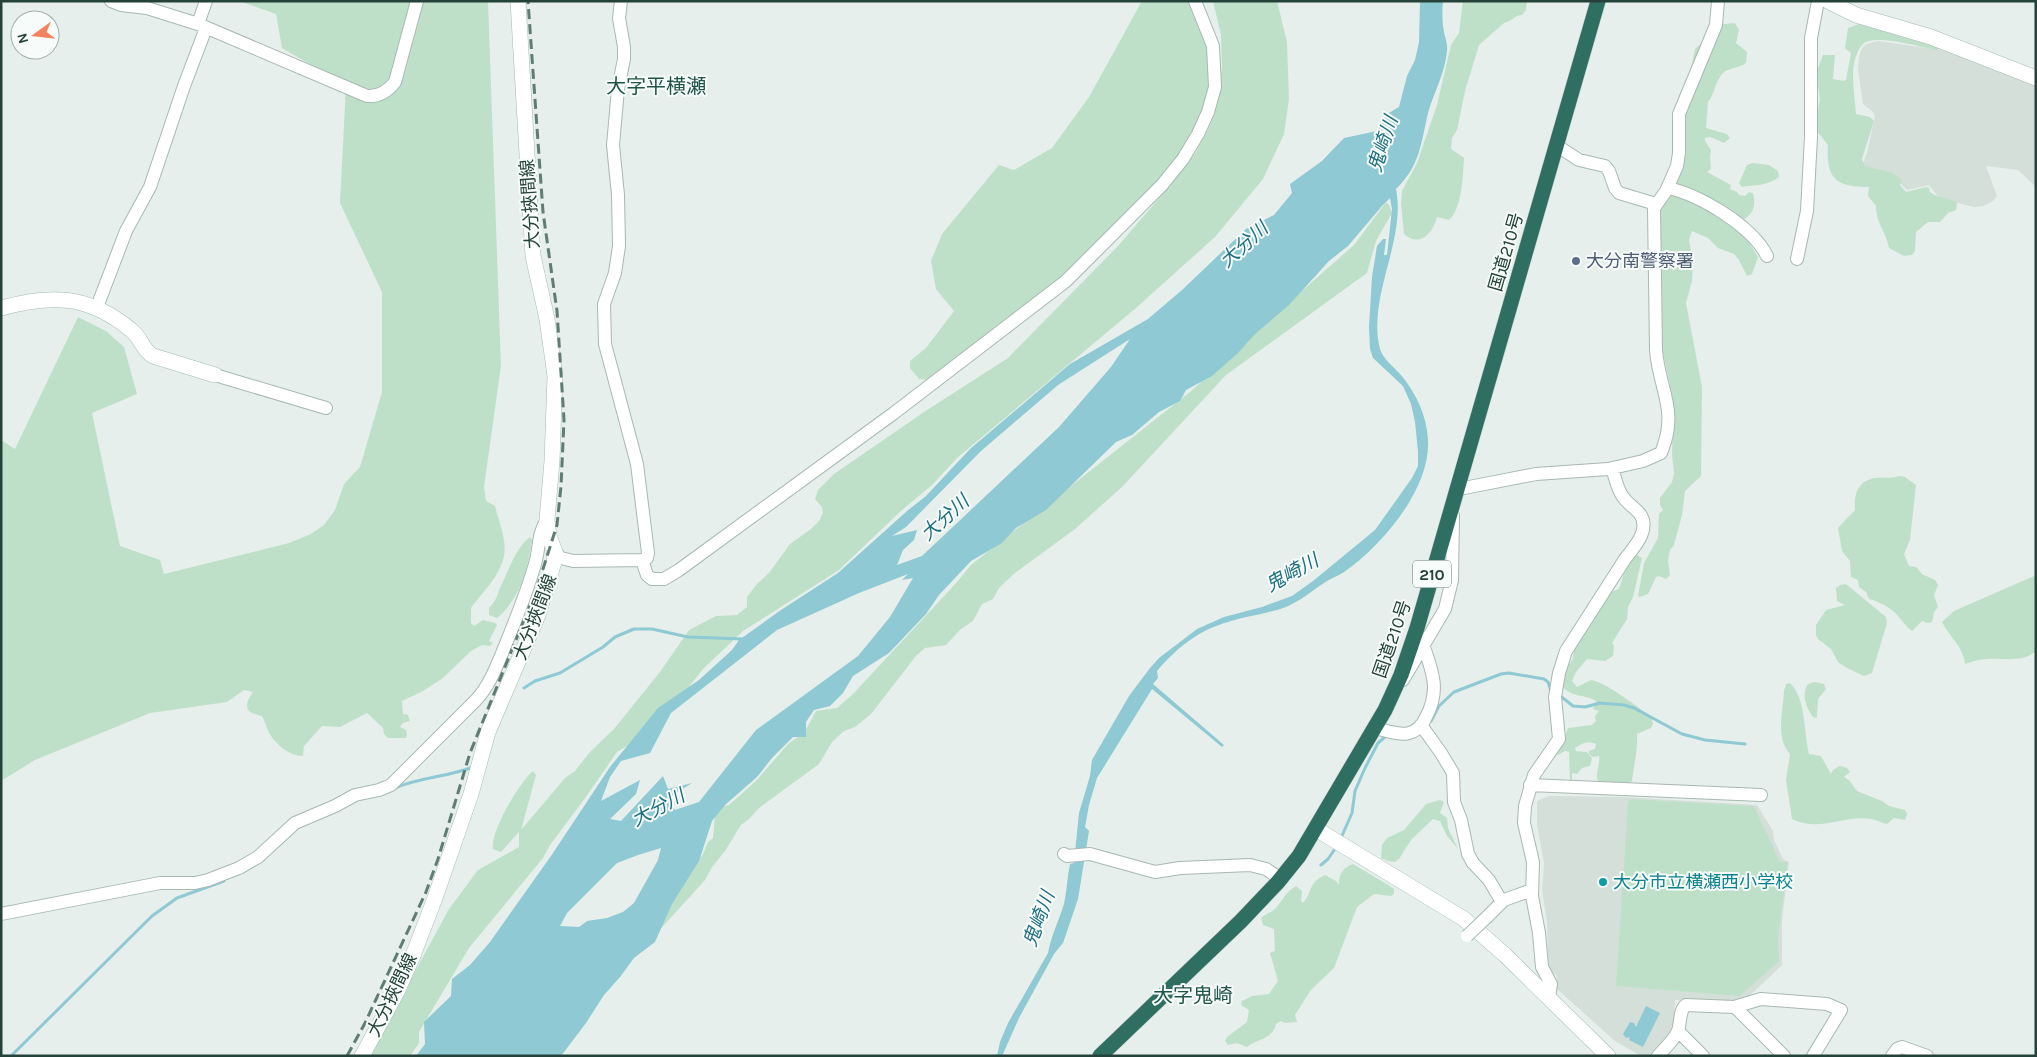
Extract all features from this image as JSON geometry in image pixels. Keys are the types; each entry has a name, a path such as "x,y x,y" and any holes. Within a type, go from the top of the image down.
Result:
{"highway":[{"name":"国道210号","path":"1100,1056 1234,928 1281,879 1299,856 1316,829 1385,710 1410,649 1598,1"}],"main road":[{"name":"大分挾間線","path":"362,1056 402,981 435,898 470,794 488,732 545,597 554,562 555,552 546,520 552,461 555,376 547,319 534,256 518,1"},
{"path":"1828,1 1856,15 1931,37 2036,78"},
{"path":"1,308 30,300 44,299 59,299 97,307 132,330 146,351 153,356 215,375"},
{"path":"1316,829 1464,919 1498,948 1608,1056"}],"street":[{"path":"111,1 121,6 147,8 202,26 367,96 377,96 394,82 418,1"},
{"path":"97,307 126,231 150,187 184,86 202,26 206,1"},
{"path":"555,552 561,558 573,561 642,560 646,558 648,553 637,464 605,344 604,304 615,273 620,246 618,195 613,145 618,89 624,60 624,47 619,18 622,1"},
{"path":"642,560 647,575 652,579 664,579 679,570 894,413 1066,281 1162,185 1183,158 1198,134 1208,112 1214,87 1213,46 1195,1"},
{"path":"1385,710 1442,616 1451,588 1455,495 1473,486 1536,474 1612,468 1660,455 1668,426 1669,409 1656,350 1654,218 1656,204 1668,188 1678,160 1678,114 1716,25 1718,1"},
{"path":"1797,259 1807,211 1811,137 1811,38 1818,1"},
{"path":"1556,145 1579,160 1605,166 1609,170 1615,188 1619,193 1656,204"},
{"path":"1668,188 1692,195 1744,228 1755,237 1767,256"},
{"path":"215,375 326,408"},
{"path":"1549,998 1551,984 1542,967 1532,890 1532,855 1524,823 1525,806 1534,775 1559,739 1555,696 1559,673 1566,651 1625,559 1636,546 1643,531 1644,525 1641,516 1621,494 1612,468"},
{"path":"1,914 160,883 195,883 208,880 239,868 258,858 295,823 335,806 355,795 379,790 391,785 485,689 529,585 536,561 539,533 546,520"},
{"path":"1375,728 1407,733 1421,725 1430,710 1435,692 1431,668 1424,647"},
{"path":"1421,725 1453,773 1454,802 1461,820 1468,854 1473,863 1489,880 1502,902"},
{"path":"1530,785 1761,795"},
{"path":"1066,855 1088,853 1155,872 1180,868 1250,865 1266,869 1281,879"},
{"path":"1467,936 1502,902 1532,890"},
{"path":"1658,1056 1678,1031 1682,1009 1686,1005 1735,1007 1761,999 1827,1004 1841,1010 1813,1056"},
{"path":"1735,1007 1784,1056"},
{"path":"1678,1031 1703,1056"},
{"path":"1892,1056 1896,1049 1902,1047 1927,1056"}],"shaded area":[{"path":"1878,41 1948,51 2036,84 2036,187 2018,170 1986,166 1997,196 1993,201 1983,206 1974,207 1940,199 1929,185 1907,190 1901,184 1860,171 1867,153 1875,116 1863,104 1858,69 1859,57 1862,48 1867,44"},
{"path":"1549,796 1622,797 1757,805 1773,831 1774,840 1783,859 1789,862 1782,921 1782,965 1743,1002 1731,1004 1675,1000 1674,1023 1670,1033 1650,1056 1641,1056 1615,1041 1557,989 1557,976 1548,968 1547,921 1542,891 1544,863 1537,825 1537,802"}],"green space":[{"path":"239,1 488,1 501,366 484,487 486,501 495,506 504,537 505,550 499,570 471,608 471,623 474,626 483,620 495,623 497,625 489,641 493,643 490,646 482,645 471,651 443,678 423,691 402,701 403,714 408,715 410,721 403,723 400,727 406,730 406,738 388,738 384,734 383,728 367,713 340,727 322,726 304,746 303,756 293,754 278,745 268,731 262,716 249,711 247,705 253,692 244,690 227,702 150,713 35,760 1,781 1,440 15,449 78,317 106,331 124,347 137,394 92,413 120,546 160,560 164,574 289,543 311,534 324,525 335,510 344,484 360,467 382,392 382,292 340,203 346,85 282,48 276,14"},
{"path":"1142,1 1188,1 1209,49 1210,81 1199,121 1177,157 1141,199 1052,288 997,325 930,380 919,379 910,368 910,361 926,348 954,311 936,289 931,261 942,234 999,165 1014,170 1052,148 1089,97"},
{"path":"1213,1 1277,1 1287,42 1289,99 1284,134 1263,179 1215,237 1136,308 957,458 932,485 902,510 839,570 743,631 703,669 681,697 644,736 617,752 550,845 543,858 469,948 419,1032 419,1043 410,1056 369,1056 449,909 478,870 519,847 519,832 501,852 493,849 493,842 500,820 527,777 533,771 536,775 521,830 565,778 575,771 590,752 614,729 660,672 689,630 716,616 737,615 747,607 747,597 769,573 790,544 819,521 823,513 822,507 815,499 818,490 834,474 924,412 1008,358 1119,245 1166,190 1196,152 1215,113 1222,69 1221,35"},
{"path":"1463,1 1527,1 1526,10 1522,15 1504,23 1479,45 1465,91 1457,130 1452,138 1451,149 1464,158 1461,191 1457,208 1449,220 1437,217 1429,233 1425,237 1415,240 1404,234 1401,204 1402,191 1417,163 1437,105 1451,45 1459,33"},
{"path":"1735,23 1739,30 1736,43 1747,52 1746,63 1723,73 1708,102 1706,128 1727,134 1730,138 1724,143 1710,137 1705,138 1711,150 1711,169 1707,172 1731,185 1730,189 1739,195 1745,196 1749,192 1753,193 1754,204 1752,212 1737,223 1758,257 1752,274 1747,276 1734,254 1718,248 1708,238 1692,231 1689,240 1693,262 1692,281 1686,303 1702,387 1701,476 1685,491 1682,515 1668,560 1670,575 1666,579 1659,576 1656,577 1648,594 1640,597 1638,596 1644,563 1658,538 1659,514 1663,510 1660,505 1660,498 1672,482 1674,473 1672,455 1673,399 1663,353 1659,212 1677,185 1684,103 1695,49 1704,41 1711,29 1724,24"},
{"path":"1862,23 1941,48 1937,50 1888,40 1878,40 1864,43 1855,58 1853,85 1856,114 1870,117 1874,121 1862,159 1865,166 1893,173 1902,180 1900,185 1906,192 1926,187 1933,194 1957,203 1956,210 1948,213 1940,222 1928,222 1916,232 1915,251 1912,255 1904,256 1889,248 1876,212 1876,206 1868,196 1869,187 1848,185 1835,178 1831,173 1828,145 1817,131 1816,121 1820,99 1816,73 1823,55 1835,55 1833,79 1846,80 1851,53 1845,48 1848,28"},
{"path":"1753,163 1769,165 1778,171 1779,177 1766,184 1742,187 1739,183 1747,165"},
{"path":"1386,202 1392,213 1376,241 1367,273 1226,375 1122,487 1075,529 1015,573 999,588 993,599 982,604 973,621 960,630 946,645 925,648 916,656 871,714 855,727 844,731 832,742 819,764 759,808 741,825 705,880 656,934 677,888 703,854 708,842 713,838 715,815 722,806 729,805 756,781 789,743 804,733 816,711 837,708 853,694 971,565 1190,392 1354,245"},
{"path":"1905,477 1916,485 1910,540 1904,554 1909,566 1916,567 1922,574 1935,580 1938,585 1934,595 1938,607 1934,612 1932,622 1922,621 1912,631 1892,610 1881,603 1869,599 1866,592 1859,587 1858,580 1851,577 1850,561 1842,551 1838,528 1855,510 1856,494 1860,485 1875,478"},
{"path":"530,537 532,540 528,562 517,593 512,602 497,618 489,615 489,608 496,598 513,560 525,541"},
{"path":"1637,555 1642,558 1633,597 1628,607 1627,619 1612,643 1614,646 1613,656 1605,661 1587,659 1576,672 1572,681 1577,687 1591,680 1605,685 1651,716 1653,724 1651,728 1637,734 1636,757 1630,783 1602,784 1597,779 1599,756 1593,757 1589,754 1589,751 1595,749 1596,744 1590,743 1575,748 1576,751 1587,752 1592,758 1590,766 1582,768 1577,774 1572,773 1570,782 1569,752 1565,751 1558,755 1555,754 1568,728 1592,725 1596,721 1595,716 1599,711 1593,709 1596,701 1574,694 1562,686 1566,668 1573,659 1574,646 1608,593 1619,589 1627,565"},
{"path":"2036,575 2036,651 2019,659 1983,659 1965,664 1959,647 1942,622 1954,611"},
{"path":"1846,584 1886,617 1887,623 1872,673 1864,676 1838,662 1831,649 1818,639 1816,635 1816,625 1826,610 1845,605 1837,601 1836,588"},
{"path":"1814,682 1824,684 1826,689 1818,699 1817,717 1814,718 1807,706 1805,693 1808,684"},
{"path":"1790,683 1802,707 1809,754 1821,756 1831,774 1833,770 1840,766 1847,768 1850,772 1844,777 1849,780 1857,791 1882,801 1889,806 1905,810 1907,814 1905,820 1894,818 1887,824 1872,819 1860,818 1815,824 1792,819 1786,780 1790,754 1785,747 1781,732 1784,691 1786,684"},
{"path":"1631,799 1753,806 1780,862 1788,862 1778,936 1779,961 1740,996 1616,986 1628,802"},
{"path":"1440,800 1444,802 1440,813 1447,818 1448,828 1458,849 1447,836 1440,821 1433,819 1411,840 1395,862 1381,858 1382,845 1387,838 1404,830 1426,804"},
{"path":"1353,864 1390,886 1394,889 1394,894 1391,896 1374,894 1357,907 1334,968 1311,990 1295,1015 1297,1022 1284,1023 1281,1021 1276,1024 1271,1034 1247,1047 1237,1043 1228,1045 1225,1041 1227,1037 1247,1022 1249,1010 1241,1005 1242,1001 1252,996 1269,994 1278,981 1270,953 1275,951 1274,929 1263,925 1261,918 1271,912 1288,892 1296,886 1302,891 1301,901 1303,903 1313,884 1325,875 1336,881 1339,885 1342,872 1346,867"}],"water":[{"path":"1420,1 1443,1 1442,13 1447,46 1446,59 1428,113 1415,163 1396,189 1398,208 1396,228 1379,306 1377,325 1382,354 1406,382 1416,397 1423,414 1428,440 1427,458 1421,477 1413,496 1401,514 1374,547 1359,561 1286,607 1228,622 1197,635 1173,654 1157,671 1158,678 1153,684 1224,745 1222,747 1152,689 1097,778 1085,827 1089,831 1078,899 1063,943 1054,954 1019,1018 1002,1056 997,1056 1000,1042 1008,1023 1048,953 1064,904 1070,864 1074,863 1079,813 1090,776 1092,760 1129,696 1159,658 1197,629 1224,617 1262,607 1292,596 1313,581 1375,530 1412,478 1418,466 1415,422 1411,404 1403,386 1373,358 1370,349 1369,327 1372,277 1377,246 1383,239 1386,239 1384,255 1387,255 1392,209 1390,198 1348,246 1329,261 1289,305 1254,335 1238,353 1212,376 1186,390 1180,401 1159,412 1132,435 1116,442 1046,510 1016,528 1002,543 971,561 939,595 926,614 889,653 853,676 843,693 830,706 814,710 806,722 806,737 793,737 772,758 757,777 725,805 712,821 699,861 672,904 655,942 634,958 604,995 561,1056 416,1056 425,1044 424,1022 451,996 452,979 470,965 490,942 551,856 610,767 658,708 699,680 732,650 739,640 838,573 926,496 970,449 1070,364 1148,319 1182,290 1246,229 1274,215 1292,193 1290,184 1322,161 1344,138 1377,131 1387,114 1399,107 1419,42","holes":["1130,339 1111,367 1059,427 922,556 897,565 903,550 914,540 917,530 892,536 906,527 981,451 1058,385","908,574 902,580 913,578 890,617 858,656 756,730 699,802 675,810 667,799 692,783 668,789 663,776 621,821 610,819 636,794 640,780 601,801 610,777 621,761 650,753 671,713 777,630 859,593","661,848 658,860 634,903 623,912 607,918 587,921 579,927 560,926 567,913 617,863"]},
{"path":"1646,1006 1660,1013 1643,1047 1629,1040 1630,1037 1626,1038 1623,1034 1630,1022 1634,1023 1636,1027"}],"waterway":[{"path":"524,688 535,681 560,673 603,647 615,637 634,629 652,629 688,637 743,639"},
{"path":"1431,721 1439,706 1454,692 1501,674 1509,673 1544,679 1548,682 1551,691"},
{"path":"1559,695 1573,706 1585,707 1600,703 1624,705 1634,708 1682,734 1705,740 1745,744"},
{"path":"1341,838 1352,813 1355,791 1365,768 1378,743 1386,736"},
{"path":"395,788 415,781 473,767"},
{"path":"1321,865 1337,846"},
{"path":"243,872 263,860"},
{"path":"11,1056 152,916 177,898 224,881"}],"railway":[{"path":"347,1056 365,1023 426,892 470,753 537,588 557,525 564,420 557,311 543,212 528,1"}],"place":[{"name":"大分南警察署","path":"1576,261"},
{"name":"大分市立横瀬西小学校","path":"1603,882"}],"district":[{"name":"大字平横瀬","path":"656,86"},
{"name":"大字鬼崎","path":"1193,995"}],"water label":[{"name":"鬼崎川","path":"1383,144"},
{"name":"大分川","path":"1244,245"},
{"name":"大分川","path":"945,518"},
{"name":"鬼崎川","path":"1292,573"},
{"name":"大分川","path":"658,808"},
{"name":"鬼崎川","path":"1039,919"}]}
